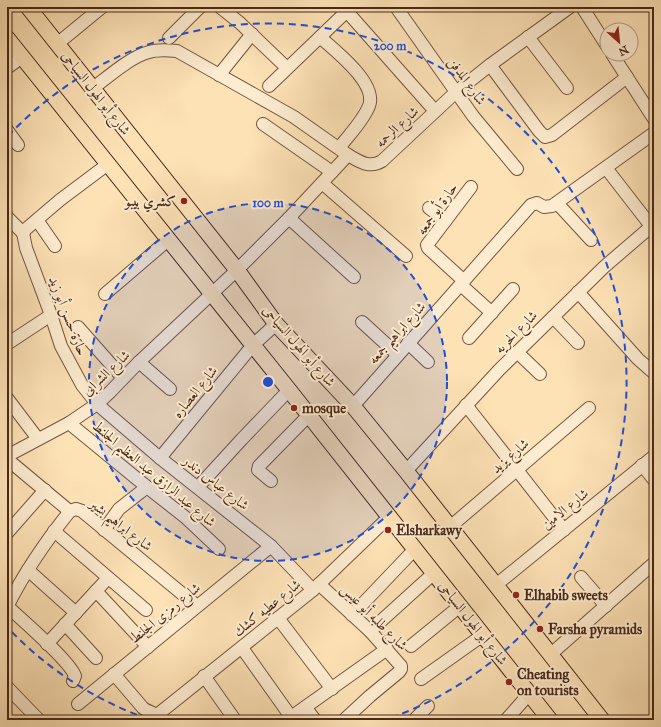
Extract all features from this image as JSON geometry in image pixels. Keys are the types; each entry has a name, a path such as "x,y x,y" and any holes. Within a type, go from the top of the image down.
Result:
{"main road":[{"name":"شارع أبو الهول السياحى","path":"28,7 237,270 276,324 352,406 406,471 602,720"},
{"name":"شارع أبو الهول السياحى","path":"7,38 309,415 550,720"}],"street":[{"path":"57,44 102,7"},
{"path":"169,38 200,7"},
{"path":"220,7 252,34 287,68"},
{"name":"شارع المدفن","path":"396,7 479,124 517,169"},
{"name":"شارع الرحمه","path":"92,89 126,63 148,52 163,50 177,51 294,117 343,151 368,165 378,164 456,92 490,65 570,7"},
{"path":"582,7 599,34"},
{"path":"269,86 320,37 345,9 435,112"},
{"path":"219,75 252,34"},
{"path":"237,270 332,172 370,105 370,95 363,78 320,37"},
{"path":"528,37 567,88"},
{"path":"7,68 22,57"},
{"path":"617,62 654,119"},
{"path":"490,65 545,137 552,135 627,77"},
{"path":"263,124 332,172"},
{"path":"7,130 18,144"},
{"path":"591,240 557,203 654,133"},
{"path":"7,216 23,233 60,200 108,164"},
{"path":"606,168 653,225"},
{"path":"322,183 406,256"},
{"name":"حارة أبو جمعه","path":"463,283 428,247 428,244 471,187"},
{"name":"شارع ابراهيم جمعه","path":"352,406 531,205 537,203 547,208 557,203"},
{"path":"429,208 446,220"},
{"path":"289,218 354,277"},
{"path":"37,220 56,246"},
{"name":"شارع الحريه","path":"406,471 517,352 615,257 653,225"},
{"name":"حارة حسن أبو زيد","path":"23,233 26,248 65,352 82,385 97,404"},
{"path":"105,294 168,240"},
{"name":"شارع الشرابى","path":"7,457 69,423 97,404 211,293 237,270"},
{"path":"463,283 492,313"},
{"path":"469,338 513,289"},
{"path":"578,292 638,358 654,373"},
{"path":"7,344 51,315"},
{"path":"553,317 578,343"},
{"path":"362,322 398,355"},
{"name":"شارع العصاره","path":"160,458 253,345 276,324"},
{"path":"78,327 123,378"},
{"path":"408,343 428,362"},
{"path":"517,352 540,374"},
{"path":"139,362 170,390"},
{"path":"198,487 289,390"},
{"path":"7,398 38,439"},
{"name":"شارع عباس دندر","path":"97,404 160,458 271,546 316,587"},
{"path":"466,405 564,530"},
{"name":"شارع يزيد","path":"450,527 589,408"},
{"path":"271,481 258,470 259,466 309,415"},
{"name":"شارع عبد الرازق عبد العظيم الجلنط","path":"69,423 185,517 219,550"},
{"name":"شارع ابراهيم بشير","path":"7,457 70,510 76,509 82,511 197,606"},
{"name":"شارع الامين","path":"496,585 653,457"},
{"path":"642,466 654,480"},
{"path":"104,530 119,509 147,487"},
{"path":"8,532 45,490"},
{"path":"70,510 28,570 7,606 70,668 74,676 73,681"},
{"name":"شارع عطيه كشك","path":"159,717 204,676 242,648 316,587 389,517"},
{"path":"54,532 146,610"},
{"name":"شارع رمزى الجلنط","path":"78,704 271,546"},
{"path":"352,614 415,549"},
{"path":"551,654 654,563"},
{"path":"28,570 76,613"},
{"path":"370,631 434,573"},
{"path":"581,577 606,606"},
{"path":"47,644 108,578"},
{"name":"شارع طلبه أبو عيس","path":"316,587 352,614 387,649 401,666 399,672 370,696 351,718"},
{"path":"96,591 148,647"},
{"path":"411,646 460,606"},
{"path":"278,618 332,689"},
{"path":"65,624 96,658"},
{"path":"421,679 483,635"},
{"path":"242,648 289,719 387,649"},
{"path":"114,674 146,711 159,717"},
{"path":"204,676 235,720"},
{"path":"7,687 32,718"},
{"path":"506,720 529,694"},
{"path":"414,720 428,706"},
{"path":"306,708 315,720"}],"place":[{"name":"كشري بيبو","path":"184,201"},
{"name":"mosque","path":"294,408"},
{"name":"Elsharkawy","path":"388,530"},
{"name":"Elhabib sweets","path":"516,595"},
{"name":"Farsha pyramids","path":"540,629"},
{"name":"Cheating on tourists","path":"509,682"}]}
